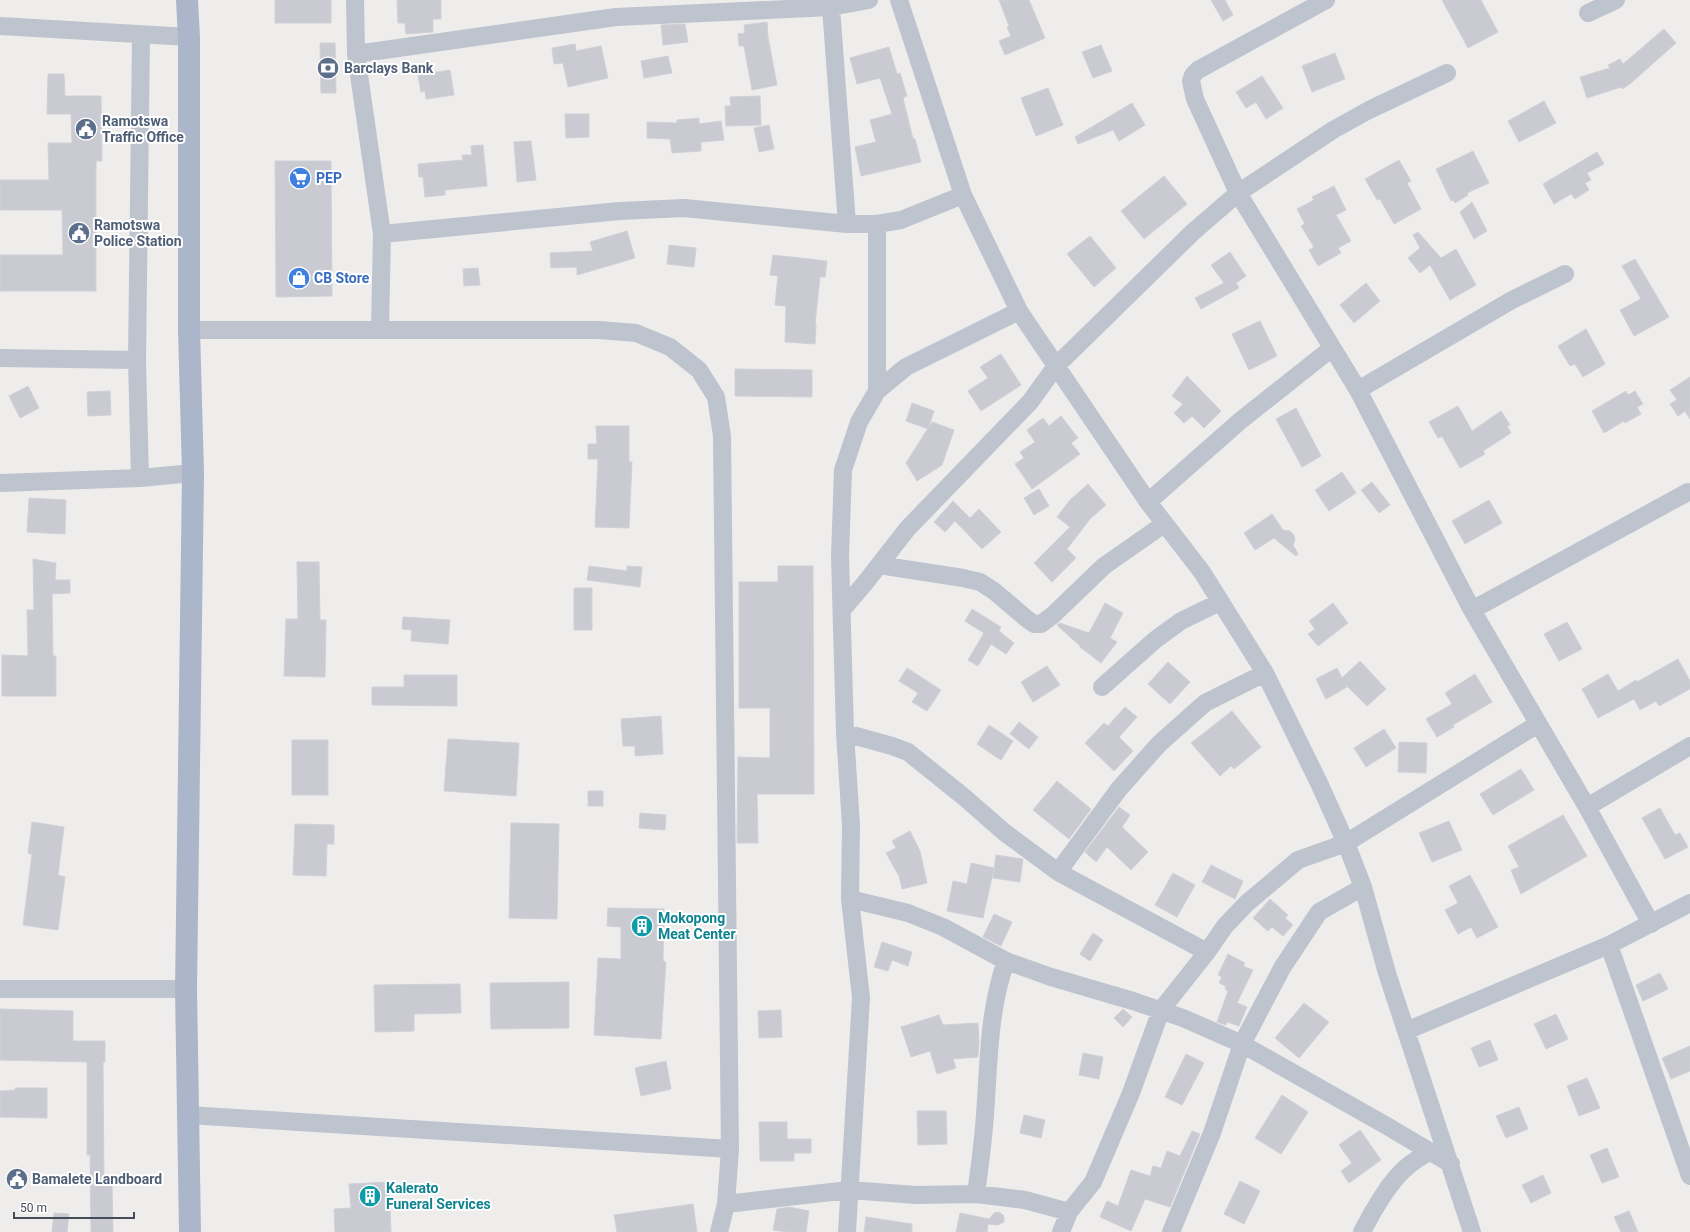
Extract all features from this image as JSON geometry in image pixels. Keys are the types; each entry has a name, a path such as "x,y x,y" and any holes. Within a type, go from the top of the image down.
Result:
{"main road":[{"path":"187,0 189,37 189,330 193,473 186,990 190,1232"}],"street":[{"path":"355,0 356,54 382,234 380,329"},
{"path":"356,54 616,17 831,7 869,0"},
{"path":"899,0 964,195 1019,312 1148,502 1202,572 1265,673 1346,842 1363,887 1386,973 1451,1164 1472,1232"},
{"path":"1326,0 1198,70 1193,75 1191,81 1195,99 1238,193 1358,390 1472,610 1587,808 1651,924"},
{"path":"1588,13 1616,0"},
{"path":"831,7 847,224"},
{"path":"0,26 141,36 189,37"},
{"path":"140,478 137,360 141,36"},
{"path":"842,610 908,528 1030,402 1056,366 1193,232 1238,193 1297,152 1369,110 1447,73"},
{"path":"382,234 620,211 684,208 847,224 877,224 901,220 964,195"},
{"path":"877,224 877,391"},
{"path":"1358,390 1498,308 1565,274"},
{"path":"847,1232 861,998 850,899 851,825 845,733 840,556 843,470 859,422 877,391 906,367 1019,312"},
{"path":"189,330 599,330 636,333 670,347 699,370 716,397 722,436 730,1149 726,1204 719,1232"},
{"path":"1148,502 1240,421 1332,348"},
{"path":"0,358 137,360"},
{"path":"0,483 140,478 193,473"},
{"path":"1472,610 1688,492"},
{"path":"879,565 980,582 994,591 1034,624 1041,624 1053,615 1104,566 1164,524"},
{"path":"1102,687 1154,640 1181,620 1220,602"},
{"path":"1058,872 1119,789 1159,744 1205,703 1265,673"},
{"path":"1061,1232 1069,1212 1093,1182 1131,1093 1161,1010 1207,952 1225,926 1247,902 1298,860 1346,842 1538,724"},
{"path":"845,733 908,752 959,792 1004,832 1058,872 1207,952"},
{"path":"1587,808 1690,746"},
{"path":"1171,1232 1212,1133 1242,1044 1282,968 1320,912 1363,887"},
{"path":"850,899 908,913 943,927 1006,961 1051,977 1133,1000 1183,1018 1242,1044 1451,1164"},
{"path":"1406,1030 1609,945 1690,903"},
{"path":"1609,945 1690,1176"},
{"path":"976,1194 984,1129 989,1044 999,982 1006,961"},
{"path":"0,989 186,990"},
{"path":"188,1115 730,1149"},
{"path":"1362,1232 1370,1215 1392,1183 1407,1166 1429,1152"},
{"path":"726,1204 849,1190 916,1194 976,1194 1025,1200 1069,1212"}],"building":[{"path":"275,0 331,0 331,23 275,23"},
{"path":"397,0 441,0 441,19 433,19 433,32 406,34 405,23 398,23"},
{"path":"999,0 1029,0 1045,38 1005,55 999,41 1011,36 1007,27 1009,26"},
{"path":"1211,0 1225,0 1233,15 1223,21"},
{"path":"1442,0 1481,0 1498,32 1468,48"},
{"path":"767,22 768,37 777,85 752,90 744,46 739,46 738,34 745,33 744,25"},
{"path":"685,24 688,42 663,45 661,25"},
{"path":"1664,29 1676,43 1631,83 1622,89 1621,87 1587,98 1580,77 1610,68 1608,65 1620,59 1623,64"},
{"name":"Barclays Bank","path":"320,43 335,43 336,93 321,93"},
{"path":"575,44 576,51 601,46 608,78 568,87 563,63 554,64 552,48"},
{"path":"1101,45 1112,71 1093,78 1082,52"},
{"path":"889,47 897,74 900,73 907,96 903,98 913,139 915,139 921,162 861,176 855,147 876,142 870,120 892,114 880,78 857,84 850,58"},
{"path":"1335,53 1345,79 1312,92 1302,66"},
{"path":"668,56 672,73 644,78 641,61"},
{"path":"450,70 454,95 426,99 425,91 421,92 418,75"},
{"name":"Ramotswa Police Station","path":"48,74 64,74 65,96 101,96 102,161 96,161 96,291 0,291 0,255 63,255 62,210 0,210 0,180 49,180 48,143 72,143 71,114 47,114"},
{"path":"1262,76 1283,108 1266,119 1256,102 1246,108 1236,92"},
{"path":"1048,88 1063,125 1036,136 1021,98"},
{"path":"760,96 761,125 726,126 725,106 731,106 730,97"},
{"path":"1544,101 1556,123 1519,142 1508,121"},
{"path":"1132,103 1145,125 1119,141 1113,130 1078,144 1075,137"},
{"path":"565,114 589,114 589,137 566,138"},
{"path":"699,118 699,124 721,121 724,140 701,142 701,151 672,153 670,139 647,138 647,122 677,123 677,120"},
{"path":"769,125 774,149 759,152 754,128"},
{"path":"531,141 536,180 517,182 514,142"},
{"path":"483,145 487,186 445,190 445,195 425,197 423,177 419,177 418,164 463,160 462,155 472,155 471,146"},
{"path":"1473,151 1489,183 1467,193 1468,195 1455,203 1453,200 1451,201 1436,169"},
{"path":"1597,152 1604,164 1587,173 1591,180 1585,183 1589,190 1575,199 1571,194 1554,204 1543,184"},
{"path":"1399,160 1411,181 1407,183 1421,209 1394,224 1380,199 1377,200 1365,179"},
{"path":"275,161 331,161 332,296 276,297"},
{"path":"1164,176 1187,204 1144,239 1121,211"},
{"path":"1334,186 1346,210 1336,215 1351,241 1338,248 1341,253 1318,266 1309,250 1314,247 1301,226 1305,224 1297,209 1314,200 1312,197"},
{"path":"1472,202 1487,231 1474,239 1460,212"},
{"path":"627,231 635,258 577,275 577,267 551,268 550,253 593,251 590,242"},
{"path":"1418,232 1441,258 1456,249 1476,285 1450,300 1430,265 1420,273 1408,258 1420,248 1413,235"},
{"path":"1090,236 1116,268 1094,287 1067,254"},
{"path":"669,245 696,248 694,267 667,264"},
{"path":"1230,252 1246,276 1236,283 1239,288 1201,309 1195,298 1224,283 1211,265"},
{"path":"773,255 827,261 825,277 820,277 815,324 815,344 785,342 786,306 775,305 778,276 770,275"},
{"path":"1635,259 1669,317 1634,336 1620,310 1641,299 1622,266"},
{"path":"478,268 480,285 464,286 463,269"},
{"path":"1366,283 1380,301 1354,323 1340,305"},
{"path":"1260,321 1277,356 1249,370 1232,334"},
{"path":"1586,329 1605,364 1583,377 1575,364 1570,366 1558,346"},
{"path":"1001,354 1021,385 981,411 968,391 988,378 980,367"},
{"path":"735,369 812,370 812,397 735,396"},
{"path":"1187,376 1221,411 1204,428 1192,416 1184,423 1174,413 1183,404 1172,396"},
{"path":"1690,377 1690,419 1685,411 1678,416 1670,404 1677,400 1670,390"},
{"path":"28,386 39,408 20,418 9,396"},
{"path":"110,391 111,415 88,416 87,392"},
{"path":"1626,391 1628,395 1635,391 1643,404 1637,407 1641,414 1625,423 1624,421 1604,433 1592,411"},
{"path":"912,403 934,411 928,429 906,421"},
{"path":"1458,406 1472,431 1501,411 1510,425 1507,426 1511,433 1483,451 1485,454 1460,468 1442,436 1438,438 1429,422"},
{"path":"1296,408 1321,456 1302,467 1276,419"},
{"path":"1061,416 1078,438 1071,443 1080,454 1032,489 1015,464 1024,458 1020,452 1035,442 1027,430 1043,418 1049,426"},
{"path":"932,422 954,430 942,465 917,481 906,463"},
{"path":"596,426 629,426 629,462 632,462 629,528 595,527 598,459 588,459 588,444 597,444"},
{"path":"1342,472 1356,493 1329,511 1315,490"},
{"path":"1372,482 1390,505 1379,513 1361,490"},
{"path":"1088,484 1106,505 1090,519 1067,549 1076,558 1052,582 1034,563 1070,527 1057,517 1070,500"},
{"path":"1039,489 1049,506 1034,515 1024,498"},
{"path":"29,498 66,500 65,534 27,532"},
{"path":"1489,500 1502,523 1465,544 1452,521"},
{"path":"953,501 970,518 979,509 1001,532 982,549 955,521 945,532 934,522"},
{"path":"1272,514 1283,530 1290,531 1294,535 1295,540 1293,545 1298,554 1296,556 1274,538 1255,550 1244,533"},
{"path":"33,559 56,563 55,580 70,580 70,593 52,594 53,656 56,656 56,696 2,696 2,655 28,656 27,610 34,610"},
{"path":"297,562 319,562 320,620 326,620 325,677 284,676 286,619 298,619"},
{"path":"589,566 627,571 627,566 642,567 640,587 587,580"},
{"path":"778,566 813,566 814,794 757,794 758,843 737,843 738,757 770,758 770,708 739,708 739,582 778,582"},
{"path":"574,588 592,588 592,630 574,630"},
{"path":"1105,603 1123,613 1110,638 1117,642 1101,663 1080,647 1057,625 1060,623 1089,633"},
{"path":"1333,603 1348,623 1318,646 1308,634 1315,629 1309,621"},
{"path":"972,609 1001,627 999,631 1014,643 1006,654 991,644 978,666 968,660 984,633 965,621"},
{"path":"403,617 450,620 448,644 411,641 412,630 402,629"},
{"path":"1567,622 1582,649 1559,661 1544,634"},
{"path":"1678,659 1690,681 1690,689 1659,706 1656,701 1640,710 1634,699 1598,718 1582,689 1608,674 1618,691 1636,680 1637,682"},
{"path":"1360,661 1386,689 1367,706 1345,684 1347,687 1326,699 1316,679 1337,668 1342,678"},
{"path":"1168,662 1190,682 1170,704 1148,684"},
{"path":"1047,666 1060,685 1033,702 1021,682"},
{"path":"907,668 941,690 927,711 912,702 918,693 899,681"},
{"path":"1475,674 1492,702 1453,725 1454,727 1437,737 1426,719 1452,704 1445,693"},
{"path":"404,675 457,675 457,706 372,705 372,687 404,687"},
{"path":"1125,707 1137,717 1119,737 1133,751 1114,771 1085,743 1104,723 1108,726"},
{"path":"1232,711 1261,747 1234,769 1231,766 1220,776 1191,743"},
{"path":"661,716 663,754 635,756 635,746 623,746 621,719"},
{"path":"1019,722 1038,737 1029,749 1010,734"},
{"path":"989,725 1013,741 1001,760 977,744"},
{"path":"1384,729 1396,748 1366,767 1354,748"},
{"path":"448,739 519,743 516,796 444,791"},
{"path":"292,740 328,740 328,795 292,795"},
{"path":"1399,742 1427,743 1426,773 1398,772"},
{"path":"1521,769 1534,790 1493,815 1480,794"},
{"path":"1057,781 1091,809 1069,839 1033,810"},
{"path":"588,791 603,791 603,806 588,806"},
{"path":"1119,807 1130,815 1122,827 1148,852 1131,870 1107,847 1096,862 1085,852"},
{"path":"1660,808 1675,835 1680,833 1688,847 1665,859 1642,818"},
{"path":"640,813 666,815 665,830 639,828"},
{"path":"1563,815 1587,856 1521,894 1511,870 1519,867 1508,846"},
{"path":"1449,821 1462,850 1432,862 1419,833"},
{"path":"32,822 64,827 58,875 65,877 58,930 23,925 32,854 28,853"},
{"path":"511,823 559,824 557,919 509,918"},
{"path":"295,824 334,825 334,844 327,844 326,876 293,875"},
{"path":"910,831 920,851 927,883 902,889 899,876 886,853 896,848 892,841"},
{"path":"996,855 1023,859 1020,882 993,878"},
{"path":"971,863 994,868 983,918 947,911 953,881 967,884"},
{"path":"1211,865 1243,881 1235,899 1202,882"},
{"path":"1173,873 1195,885 1177,917 1155,905"},
{"path":"1470,875 1498,927 1477,938 1471,927 1458,934 1445,910 1458,903 1449,886"},
{"path":"1270,899 1288,915 1285,918 1293,925 1283,936 1272,927 1268,931 1253,918"},
{"path":"608,908 664,909 663,961 666,962 661,1039 594,1035 598,958 621,959 621,927 607,926"},
{"path":"994,914 1012,922 1001,946 983,937"},
{"path":"1093,933 1103,940 1090,961 1080,954"},
{"path":"882,942 912,952 908,966 892,960 888,971 874,967"},
{"path":"1228,954 1245,963 1243,966 1253,970 1237,1003 1247,1007 1239,1026 1227,1022 1226,1025 1217,1022 1228,991 1225,989 1226,986 1219,983 1222,977 1218,975"},
{"path":"1660,973 1668,989 1643,1001 1636,985"},
{"path":"569,982 569,1028 491,1029 490,983"},
{"path":"460,984 461,1013 414,1014 414,1031 375,1032 374,985"},
{"path":"1304,1003 1329,1022 1299,1058 1275,1038"},
{"path":"0,1009 73,1011 73,1041 105,1041 105,1062 103,1062 104,1183 112,1183 113,1232 91,1232 90,1155 87,1155 87,1062 0,1060"},
{"path":"1123,1009 1132,1017 1123,1027 1114,1018"},
{"path":"781,1010 782,1037 759,1038 758,1011"},
{"path":"1556,1014 1568,1039 1546,1049 1534,1024"},
{"path":"939,1015 943,1025 978,1023 979,1041 978,1057 953,1059 956,1068 937,1074 930,1051 911,1057 901,1027"},
{"path":"1490,1040 1498,1060 1479,1067 1471,1048"},
{"path":"1690,1046 1690,1071 1671,1079 1662,1058"},
{"path":"1083,1053 1103,1057 1099,1079 1079,1075"},
{"path":"1186,1054 1204,1063 1182,1105 1165,1097"},
{"path":"666,1061 671,1089 641,1096 635,1068"},
{"path":"1587,1078 1600,1108 1579,1116 1567,1086"},
{"path":"15,1088 47,1088 47,1118 0,1117 0,1091 15,1090"},
{"path":"1282,1095 1308,1112 1281,1154 1255,1138"},
{"path":"1519,1107 1528,1129 1506,1138 1496,1116"},
{"path":"917,1111 946,1111 947,1144 918,1145"},
{"path":"1024,1115 1045,1120 1041,1138 1020,1133"},
{"path":"759,1122 787,1122 787,1139 811,1139 811,1153 794,1153 794,1161 760,1161"},
{"path":"1360,1130 1381,1160 1349,1183 1341,1171 1352,1163 1339,1145"},
{"path":"1192,1131 1200,1134 1170,1207 1145,1199 1131,1231 1100,1217 1107,1201 1118,1206 1131,1170 1150,1176 1153,1166 1161,1168 1167,1151 1180,1156"},
{"path":"1607,1148 1619,1177 1602,1183 1590,1155"},
{"path":"1543,1175 1551,1193 1531,1203 1522,1185"},
{"path":"1240,1181 1260,1191 1244,1224 1224,1214"},
{"name":"Kalerato Funeral Services","path":"389,1182 391,1232 335,1232 334,1209 351,1208 349,1184"},
{"path":"693,1204 697,1232 617,1232 614,1215"},
{"path":"789,1207 809,1211 806,1232 773,1230 777,1209"},
{"path":"1629,1211 1638,1232 1621,1232 1614,1217"},
{"path":"999,1212 1004,1216 1004,1222 998,1225 988,1224 987,1232 956,1232 960,1213 989,1219 994,1213"},
{"path":"54,1213 69,1214 67,1232 52,1232"},
{"path":"866,1217 912,1224 912,1232 864,1232"}],"place":[{"name":"Barclays Bank","path":"328,68"},
{"name":"Ramotswa Traffic Office","path":"86,129"},
{"name":"PEP","path":"300,178"},
{"name":"Ramotswa Police Station","path":"79,233"},
{"name":"CB Store","path":"299,278"},
{"name":"Mokopong Meat Center","path":"642,926"},
{"name":"Bamalete Landboard","path":"17,1179"},
{"name":"Kalerato Funeral Services","path":"370,1196"}]}
